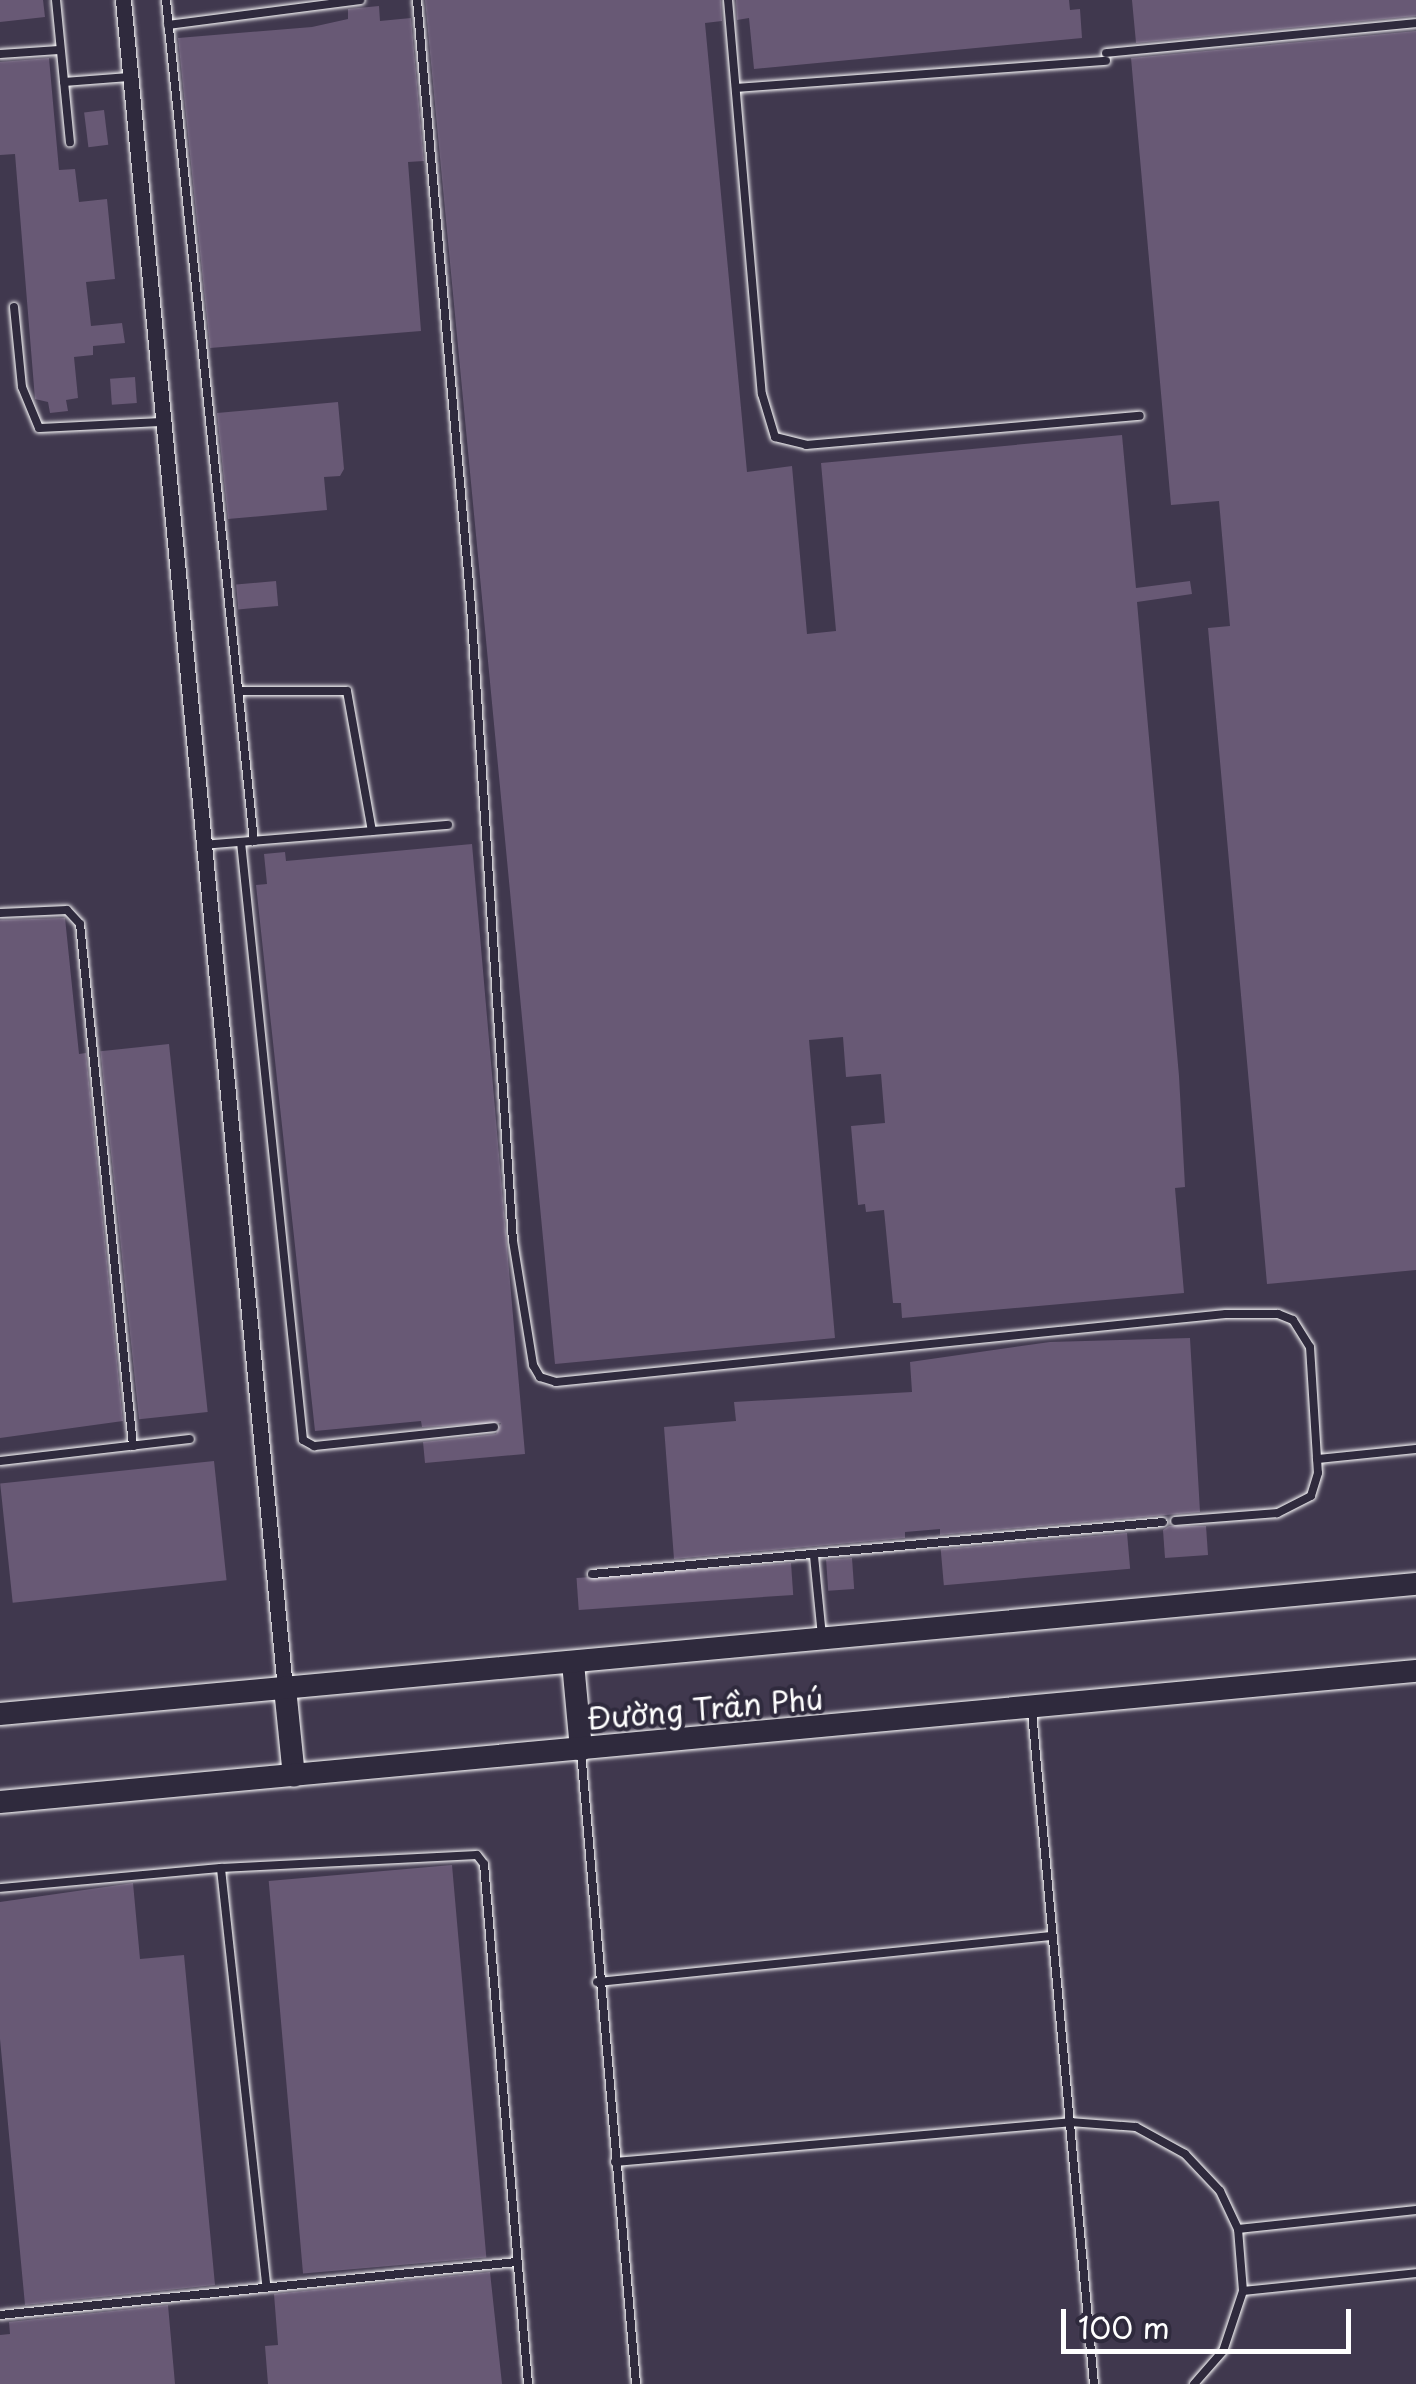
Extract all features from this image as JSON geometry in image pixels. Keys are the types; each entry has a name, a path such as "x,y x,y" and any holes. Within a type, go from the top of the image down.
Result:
{"main road":[{"name":"Đường Trần Phú","path":"0,1714 1416,1584"},
{"path":"573,1663 581,1750"},
{"name":"Đường Trần Phú","path":"0,1802 1416,1671"},
{"path":"285,1688 294,1776"}],"street":[{"path":"123,0 285,1688"}],"lane":[{"path":"56,0 70,142"},
{"path":"166,0 254,841"},
{"path":"168,24 360,0"},
{"path":"416,0 469,587 513,1241 533,1365 540,1377 556,1382 1278,1314 1304,1329 1310,1347 1317,1460 1311,1496 1302,1506 1246,1519 1175,1521"},
{"path":"728,0 762,394 774,437 806,446 1140,416"},
{"path":"736,88 1106,57 1416,23"},
{"path":"0,54 59,50"},
{"path":"64,82 130,77"},
{"path":"14,307 22,387 39,428 162,422"},
{"path":"238,690 347,690 372,831"},
{"path":"202,845 448,825"},
{"path":"240,842 304,1440 314,1446 494,1427"},
{"path":"0,913 67,910 80,924 134,1446"},
{"path":"0,1461 190,1439"},
{"path":"1317,1460 1416,1449"},
{"path":"592,1574 1162,1522"},
{"path":"814,1556 822,1640"},
{"path":"1032,1707 1094,2384"},
{"path":"581,1750 598,1982 636,2384"},
{"path":"0,1888 221,1868 478,1855 484,1864 528,2384"},
{"path":"221,1868 266,2283"},
{"path":"598,1982 1052,1936"},
{"path":"615,2162 1070,2122 1136,2127 1186,2154 1220,2191 1238,2229 1243,2291 1223,2352 1194,2384"},
{"path":"1238,2229 1416,2210"},
{"path":"0,2315 266,2283 516,2262"},
{"path":"1243,2291 1416,2273"}],"shaded area":[{"path":"0,0 1416,0 1416,2384 0,2384"}],"building":[{"path":"0,0 43,0 45,17 0,22"},
{"path":"425,0 721,0 722,21 705,23 747,472 792,466 807,634 836,631 821,463 1122,435 1136,588 1190,581 1192,594 1137,602 1179,1076 1185,1187 1175,1188 1184,1293 902,1318 901,1303 893,1303 884,1210 866,1212 865,1204 858,1205 851,1126 885,1123 881,1074 846,1077 843,1037 809,1040 835,1338 555,1364"},
{"path":"736,0 1069,0 1070,10 1080,9 1082,38 754,69 749,18 737,20"},
{"path":"1132,0 1416,0 1416,16 1136,43"},
{"path":"379,6 380,21 411,18 424,161 408,162 421,331 210,348 178,38 312,27 348,19 348,9"},
{"path":"1416,31 1416,1270 1267,1284 1208,628 1230,626 1219,501 1171,505 1131,58"},
{"path":"49,58 59,170 75,169 79,202 107,199 115,279 86,282 91,326 122,323 125,343 93,346 93,355 74,357 78,398 66,400 68,411 50,413 48,402 35,399 15,154 0,155 0,62"},
{"path":"104,110 108,145 88,147 84,112"},
{"path":"135,377 137,403 112,405 110,379"},
{"path":"338,402 344,469 340,476 324,477 327,510 228,519 217,413"},
{"path":"276,581 278,606 238,609 236,584"},
{"path":"472,844 525,1454 425,1463 423,1442 496,1434 501,1423 422,1427 421,1421 315,1431 256,885 267,884 264,854 285,852 286,861"},
{"path":"65,918 79,1054 86,1053 123,1421 0,1438 0,920"},
{"path":"169,1044 208,1412 139,1419 100,1051"},
{"path":"1190,1338 1200,1512 940,1535 940,1529 905,1532 905,1538 674,1559 664,1427 736,1421 734,1402 912,1392 910,1362 1050,1342"},
{"path":"214,1461 227,1580 13,1603 0,1483"},
{"path":"1169,1526 1206,1526 1208,1555 1165,1558 1163,1530"},
{"path":"1127,1533 1130,1569 944,1585 941,1549"},
{"path":"852,1558 854,1589 828,1591 826,1560"},
{"path":"791,1563 793,1595 579,1610 577,1578"},
{"path":"452,1865 486,2258 303,2274 269,1881"},
{"path":"133,1883 140,1959 184,1955 215,2285 25,2305 0,2039 0,1902"},
{"path":"490,2272 502,2384 268,2384 265,2346 278,2345 274,2294"},
{"path":"168,2305 175,2384 0,2384 0,2335 10,2334 9,2322"}]}
